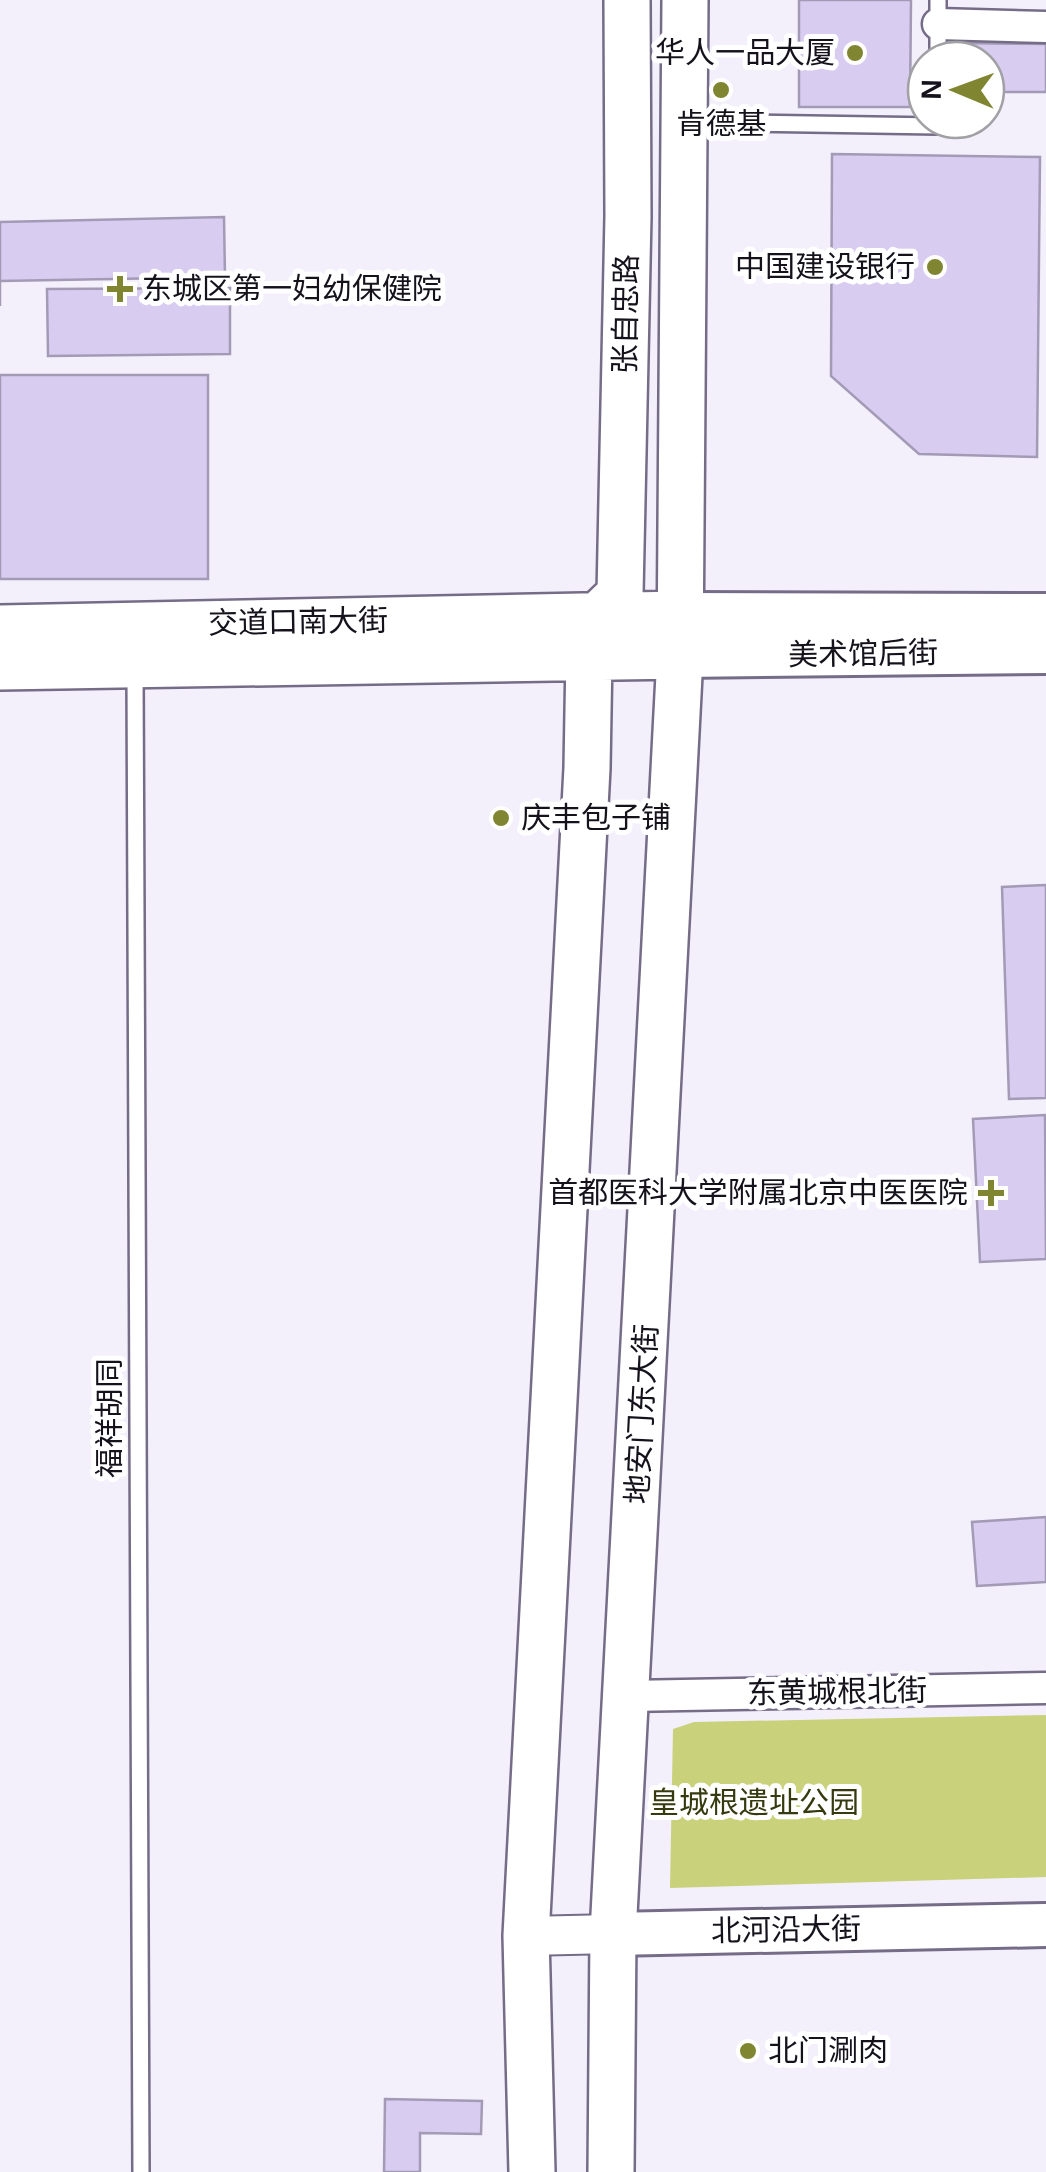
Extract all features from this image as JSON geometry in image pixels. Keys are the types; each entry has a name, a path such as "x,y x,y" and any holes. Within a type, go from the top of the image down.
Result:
{"main road":[{"name":"张自忠路","path":"592,637 620,594 628,216 627,0"},
{"name":"张自忠路","path":"681,635 686,0"},
{"name":"美术馆后街","path":"681,635 1046,615"},
{"name":"交道口南大街","path":"0,628 592,637"},
{"path":"532,2172 526,1936 592,637 681,635"},
{"name":"美术馆后街","path":"681,635 1046,652"},
{"name":"地安门东大街","path":"610,2172 613,1934 681,635"},
{"name":"交道口南大街","path":"0,666 134,664 592,637"},
{"name":"北河沿大街","path":"613,1934 1046,1924"}],"street":[{"path":"938,12 1046,27"},
{"name":"东黄城根北街","path":"628,1696 1046,1688"},
{"name":"北河沿大街","path":"526,1936 613,1934"}],"lane":[{"path":"938,12 938,40"},
{"path":"686,122 906,126"},
{"name":"福祥胡同","path":"134,664 141,2172"}],"green space":[{"name":"皇城根遗址公园","path":"1046,1715 1046,1877 670,1888 673,1729 694,1722"}],"building":[{"name":"华人一品大厦","path":"799,0 911,0 911,40 906,40 906,107 799,107"},
{"path":"1006,44 1046,44 1046,92 1006,92"},
{"name":"中国建设银行","path":"832,154 1040,157 1037,457 919,454 831,376"},
{"path":"224,217 225,277 0,281 0,222"},
{"path":"230,288 230,354 48,356 47,289"},
{"path":"0,375 208,375 208,579 0,579"},
{"path":"1046,885 1046,1098 1009,1099 1002,887"},
{"path":"1045,1115 1046,1259 980,1262 973,1119"},
{"path":"1046,1517 1046,1582 977,1586 972,1522"},
{"path":"385,2099 482,2101 481,2134 420,2133 420,2172 384,2172"}],"place":[{"name":"华人一品大厦","path":"855,53"},
{"name":"肯德基","path":"721,90"},
{"name":"中国建设银行","path":"935,267"},
{"name":"东城区第一妇幼保健院","path":"120,289"},
{"name":"庆丰包子铺","path":"501,818"},
{"name":"首都医科大学附属北京中医医院","path":"991,1193"},
{"name":"北门涮肉","path":"748,2051"}]}
